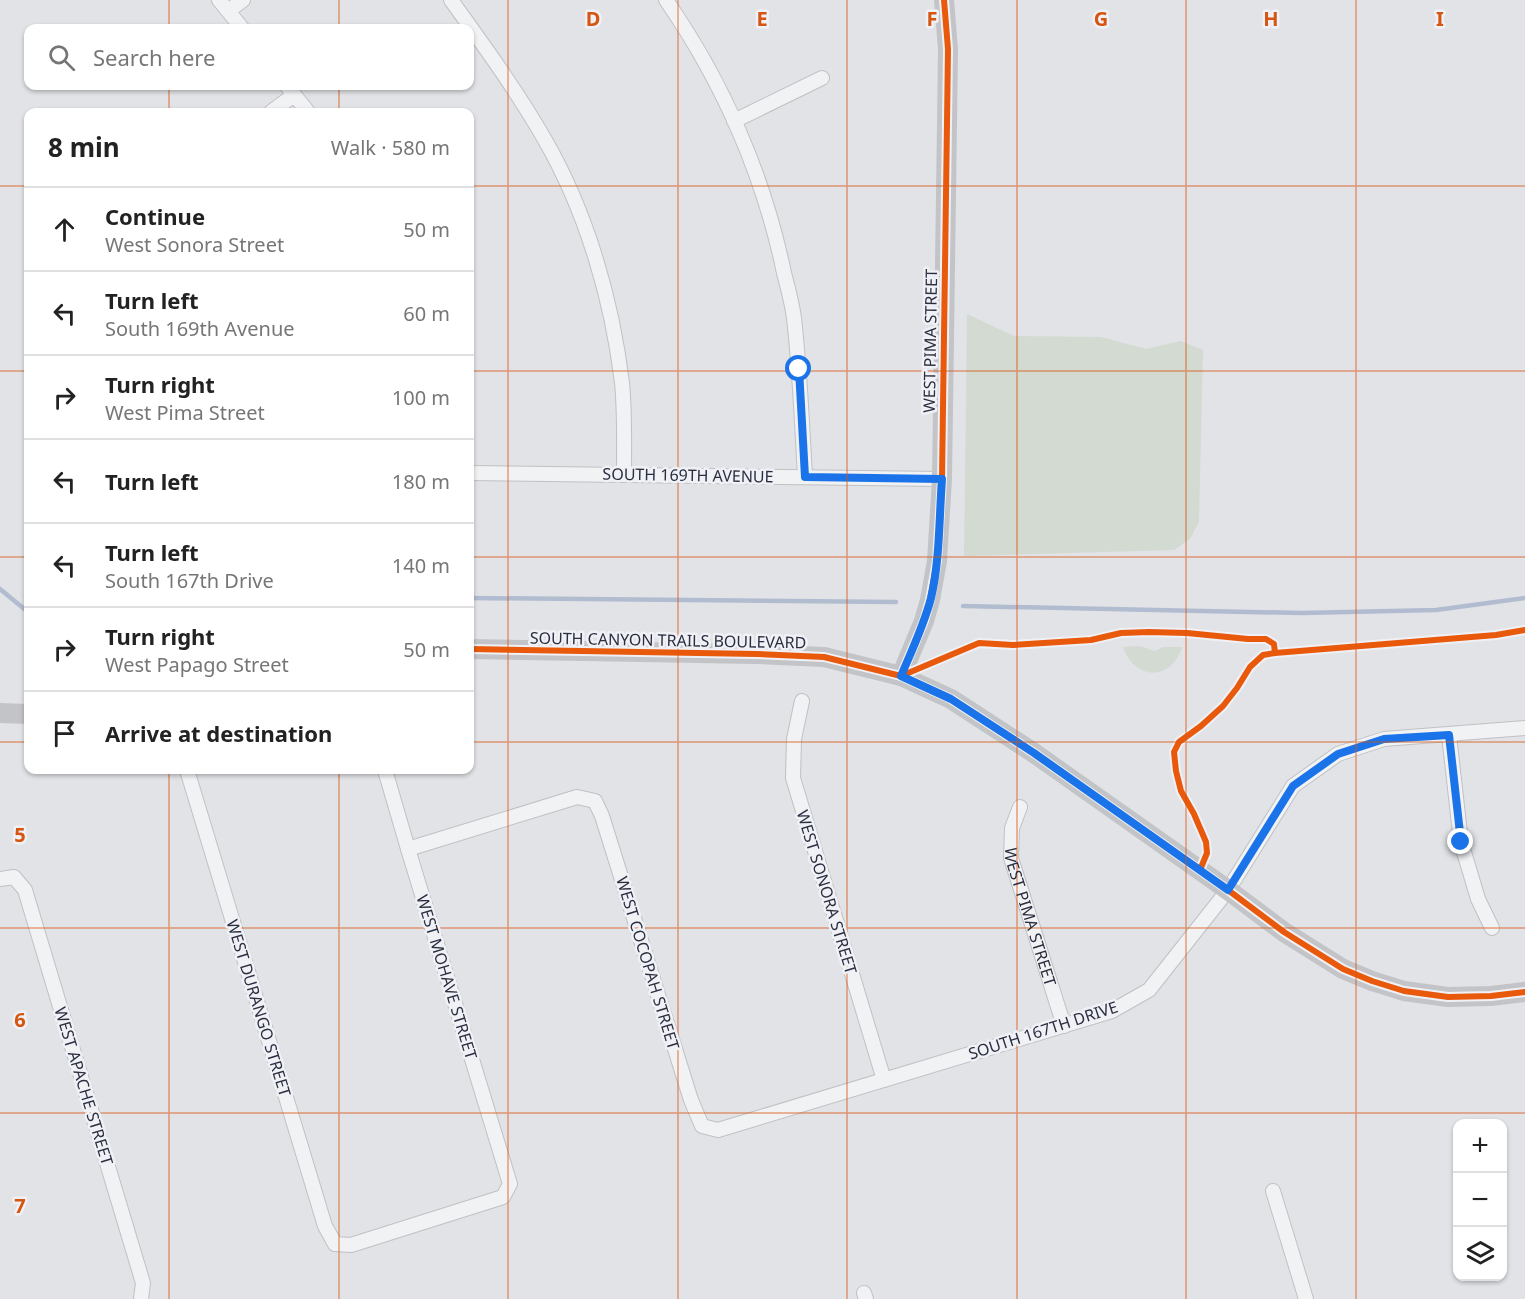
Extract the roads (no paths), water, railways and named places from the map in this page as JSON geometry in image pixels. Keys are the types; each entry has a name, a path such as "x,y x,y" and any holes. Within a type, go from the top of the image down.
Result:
{"street":[{"path":"239,24 224,6 243,0"},
{"path":"451,0 468,24"},
{"path":"666,0 687,31 734,121 751,159 775,231 794,316 805,477"},
{"name":"WEST PIMA STREET","path":"901,676 924,621 937,561 942,479 948,49 944,0"},
{"path":"474,33 513,88 546,142 574,198 599,267 610,309 622,386 624,475"},
{"path":"734,121 822,78"},
{"path":"275,108 291,90 305,108"},
{"name":"SOUTH 169TH AVENUE","path":"474,473 942,479"},
{"name":"SOUTH CANYON TRAILS BOULEVARD","path":"474,649 745,653 824,657 901,676 951,699 1034,753 1284,932 1343,969 1404,991 1448,997 1525,992"},
{"name":"WEST SONORA STREET","path":"802,701 794,739 793,778 884,1080"},
{"path":"0,712 24,714"},
{"name":"SOUTH 167TH DRIVE","path":"702,1126 718,1130 1112,1011 1149,990 1228,890 1293,786 1338,754 1384,739 1525,728"},
{"path":"1449,735 1461,842 1478,899 1492,928"},
{"name":"WEST DURANGO STREET","path":"188,774 325,1226 335,1245 351,1245 503,1197 510,1184"},
{"name":"WEST MOHAVE STREET","path":"386,774 510,1184"},
{"name":"WEST COCOPAH STREET","path":"408,849 577,796 595,801 602,816 691,1100 702,1126"},
{"name":"WEST PIMA STREET","path":"1020,807 1012,828 1011,858 1064,1026"},
{"name":"WEST APACHE STREET","path":"0,879 14,877 25,890 143,1283 141,1299"},
{"path":"1273,1191 1306,1299"}],"waterway":[{"path":"0,589 24,609"},
{"path":"474,598 896,602"},
{"path":"963,606 1302,613 1436,610 1525,598"}]}
